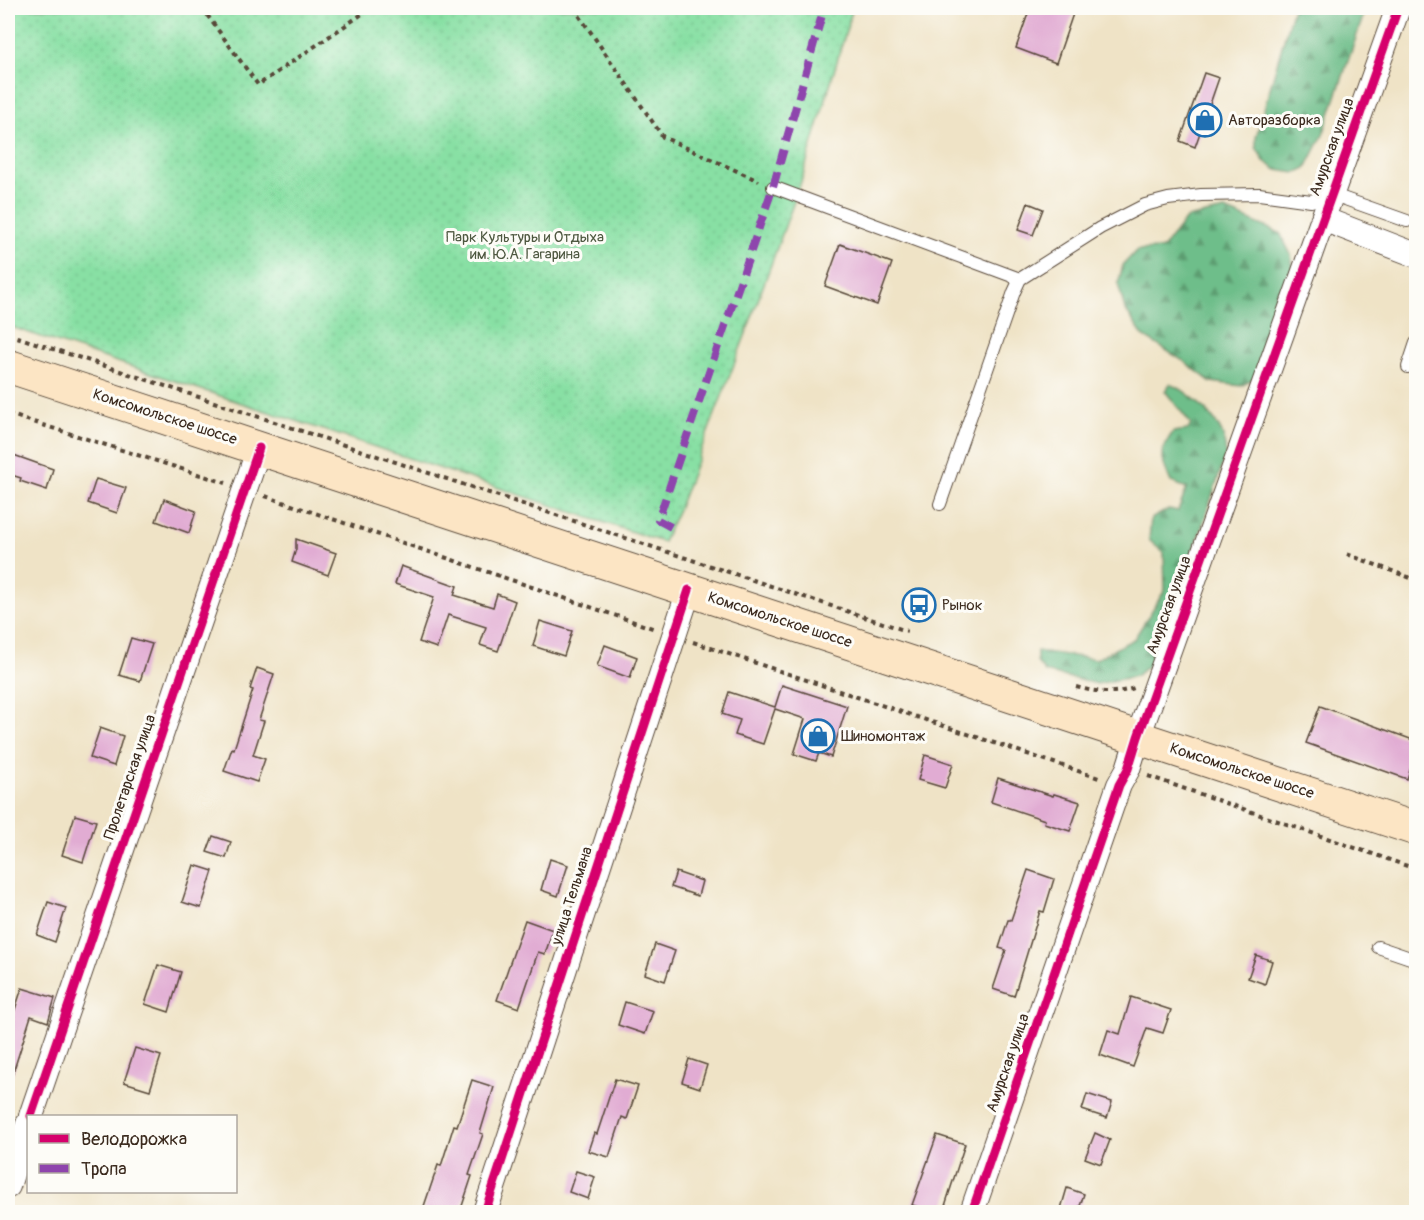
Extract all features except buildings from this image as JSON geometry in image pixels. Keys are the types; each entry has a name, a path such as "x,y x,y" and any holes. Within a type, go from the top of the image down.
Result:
{"main road":[{"name":"Комсомольское шоссе","path":"8,366 1416,829"}],"street":[{"name":"Амурская улица","path":"972,1212 1138,737 1398,8"},
{"path":"1323,219 1416,255"},
{"name":"Пролетарская улица","path":"31,1115 259,448"},
{"name":"улица Тельмана","path":"485,1212 689,590"},
{"path":"8,1186 27,1127"}],"lane":[{"path":"773,188 1020,279"},
{"path":"940,504 1020,279 1100,228 1145,205 1168,199 1208,195 1259,194 1311,201 1331,194 1407,221"},
{"path":"1408,367 1416,343"},
{"path":"1378,947 1416,960"}],"path":[{"path":"202,8 258,85 371,8"},
{"path":"574,8 663,137 773,188"},
{"path":"8,334 914,634"},
{"path":"8,414 244,489 673,636 1416,868"},
{"path":"1347,555 1416,580"},
{"path":"1075,687 1094,692 1120,693 1139,687"}],"green space":[{"name":"Парк Культуры и Отдыха им. Ю.А. Гагарина","path":"8,8 853,8 800,185 745,336 680,505 663,542 8,326"},
{"path":"1293,8 1366,8 1323,135 1306,168 1295,173 1277,170 1264,161 1256,147 1256,137"},
{"path":"1225,210 1280,233 1291,255 1294,272 1259,376 1241,386 1211,382 1182,360 1143,336 1125,309 1118,284 1123,265 1137,250 1162,249 1187,218"},
{"path":"1170,384 1186,393 1210,415 1221,431 1226,454 1159,656 1136,676 1097,684 1045,672 1037,662 1037,651 1096,659 1134,639 1165,590 1164,553 1149,540 1151,519 1169,509 1178,511 1187,488 1171,482 1162,457 1173,432 1188,430 1191,424 1165,391"}],"marked path":[{"path":"671,527 658,520 773,187 824,8"}],"cycle path":[{"path":"972,1212 1119,785 1128,769 1398,8"},
{"path":"31,1115 259,448"},
{"path":"485,1212 689,590"}],"place":[{"name":"Авторазборка","path":"1205,120"},
{"name":"Рынок","path":"919,605"},
{"name":"Шиномонтаж","path":"818,736"}]}
